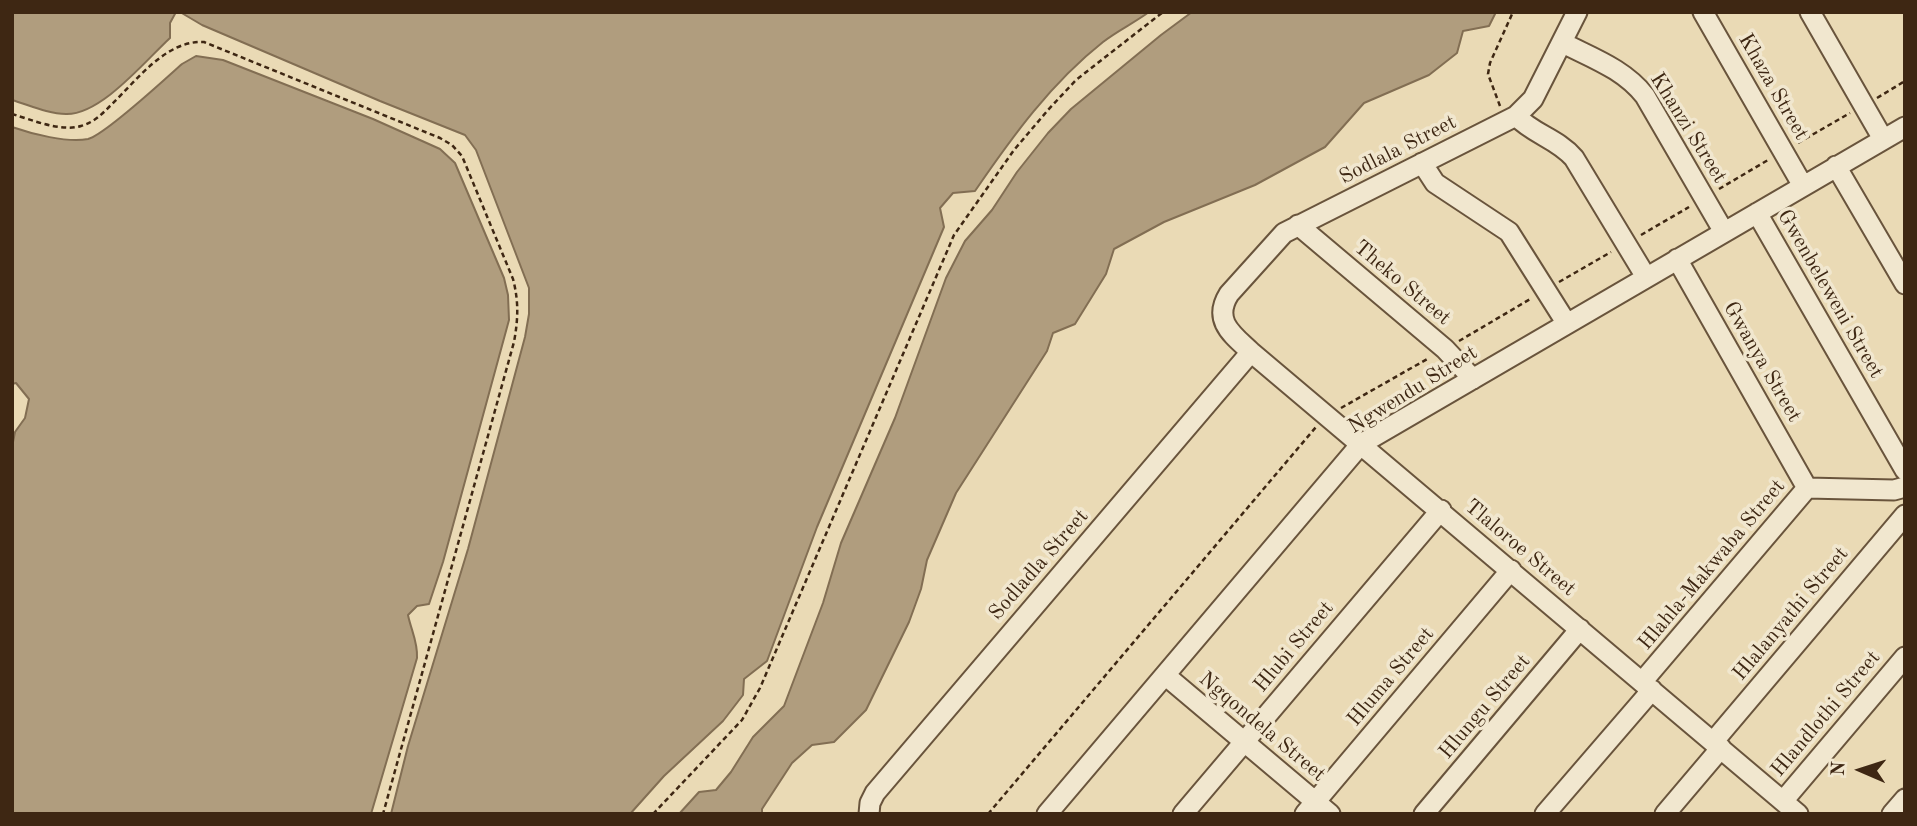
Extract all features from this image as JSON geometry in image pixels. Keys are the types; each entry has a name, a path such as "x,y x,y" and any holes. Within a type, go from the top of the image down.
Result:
{"street":[{"name":"Sodlala Street","path":"1222,312 1223,303 1234,287 1276,240 1298,225 1516,116 1532,99 1577,12"},
{"name":"Khaza Street","path":"1703,12 1803,186"},
{"path":"1810,12 1883,139"},
{"name":"Khanzi Street","path":"1563,43 1620,72 1635,83 1724,232"},
{"path":"1516,116 1525,127 1560,144 1574,158 1646,277"},
{"name":"Ngwendu Street","path":"1047,814 1361,444 1905,127"},
{"path":"1422,163 1435,183 1509,232 1567,324"},
{"path":"1836,166 1905,284"},
{"name":"Gwenbeleweni Street","path":"1757,213 1905,470"},
{"name":"Theko Street","path":"1298,225 1445,349 1473,379"},
{"name":"Gwanya Street","path":"1677,259 1807,488"},
{"name":"Tlaloroe Street","path":"1222,312 1228,330 1251,352 1441,510 1789,809"},
{"name":"Sodladla Street","path":"869,812 875,793 1251,352"},
{"name":"Hlahla-Makwaba Street","path":"1545,814 1807,488 1894,490 1905,487"},
{"name":"Hlubi Street","path":"1183,814 1441,510"},
{"name":"Hlalanyathi Street","path":"1665,814 1717,745 1905,515"},
{"name":"Hluma Street","path":"1317,810 1511,570"},
{"name":"Hlungu Street","path":"1424,814 1580,629"},
{"name":"Hlandlothi Street","path":"1789,809 1905,657"},
{"name":"Ngqondela Street","path":"1165,675 1244,741 1317,810"},
{"path":"1892,814 1905,799"}],"path":[{"path":"653,814 742,720 761,688 954,235 1014,150 1076,80 1163,12"},
{"path":"1513,12 1490,63 1488,74 1503,113 1516,116"},
{"path":"12,114 58,126 79,127 96,120 175,47 192,41 204,42 440,138 452,145 462,156 513,279 519,317 507,369 383,814"}],"shaded area":[{"path":"12,12 176,12 170,23 170,38 122,85 93,106 79,112 59,114 12,100"},
{"path":"180,12 1149,12 1103,42 1066,75 1018,131 975,191 953,193 940,208 944,227 817,527 767,661 744,679 743,695 723,721 664,776 630,814 391,814 408,746 468,549 525,337 529,314 529,288 476,150 465,135 202,25"},
{"path":"1192,12 1496,12 1489,26 1463,31 1457,53 1429,75 1364,103 1325,147 1255,185 1164,222 1114,249 1106,274 1075,324 1053,333 1047,351 956,493 927,560 921,589 909,622 866,710 834,742 812,745 792,763 762,809 762,814 679,814 699,792 716,790 753,737 784,706 823,603 841,543 895,418 946,278 965,241 992,210 1017,172 1048,133 1071,109"},
{"path":"196,56 223,60 373,119 440,149 455,163 504,278 509,320 429,604 417,606 408,615 417,658 371,814 12,814 12,447 15,432 25,418 29,399 16,383 12,384 12,127 60,139 88,139 107,128 182,64"}]}
